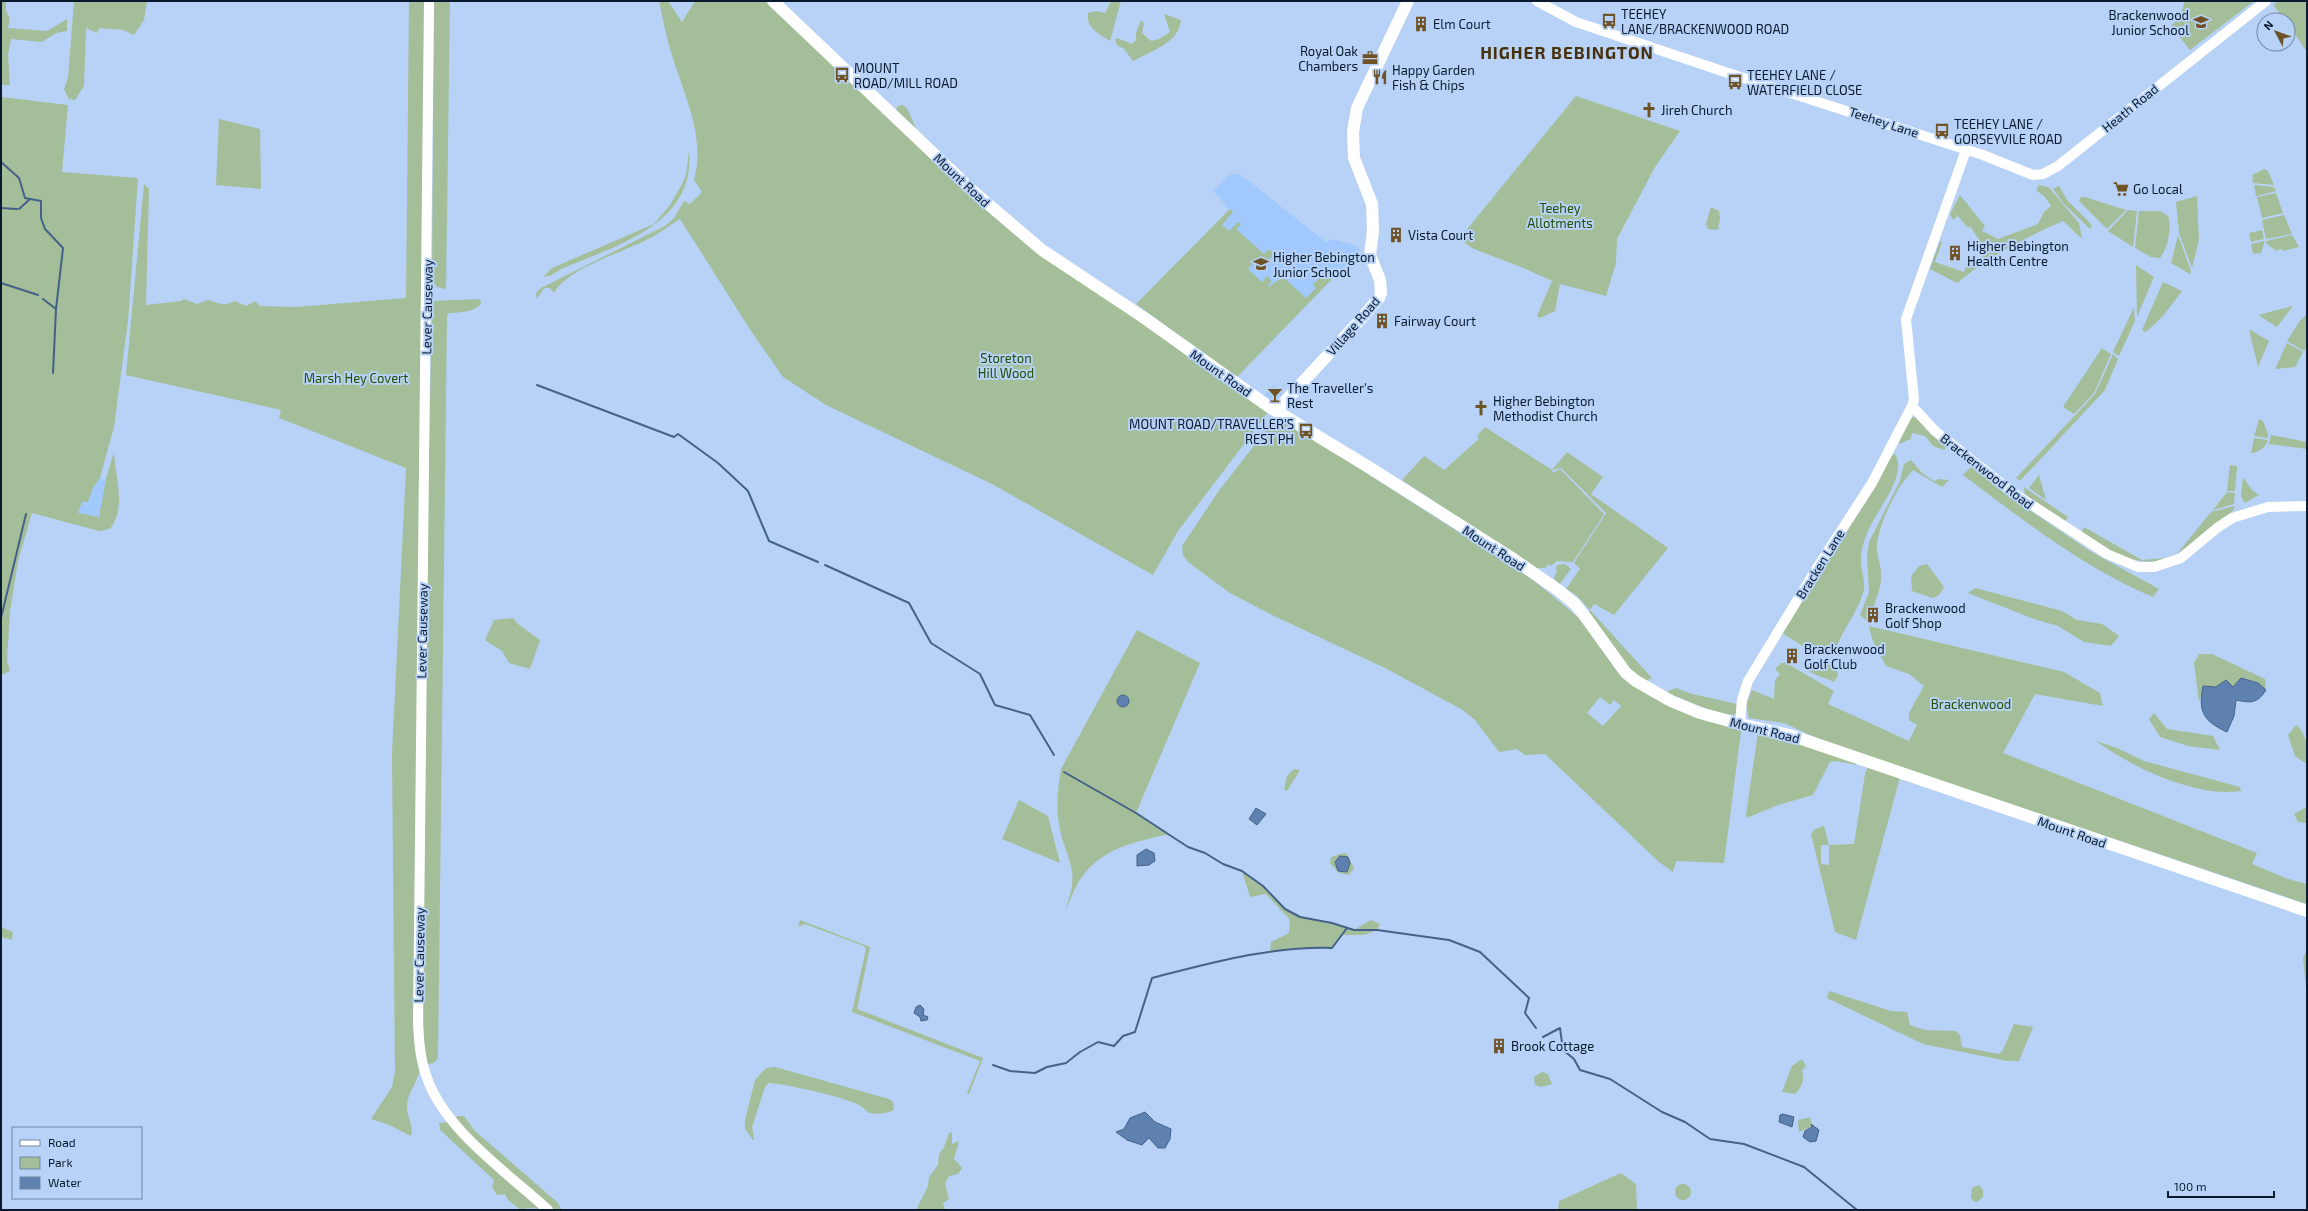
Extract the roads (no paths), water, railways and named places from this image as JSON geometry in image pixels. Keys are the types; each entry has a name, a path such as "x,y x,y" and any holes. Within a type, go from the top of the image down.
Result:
{"main road":[{"name":"Mount Road","path":"773,1 969,187 1037,246 1279,408 1512,558 1558,590 1575,604 1626,672 1646,688 1670,701 1740,724 1790,734 2307,911"},
{"name":"Village Road","path":"1279,408 1362,319 1379,298 1381,293 1380,280 1370,255 1373,231 1372,204 1354,158 1354,120 1370,81 1408,1"}],"street":[{"name":"Lever Causeway","path":"429,1 418,1024 420,1055 426,1076 444,1114 480,1150 548,1210"},
{"name":"Teehey Lane","path":"1537,1 1576,22 1722,71 1983,155"},
{"name":"Heath Road","path":"1983,155 2033,175 2054,170 2266,1"},
{"path":"1912,406 1914,400 1906,319 1966,150"},
{"name":"Brackenwood Road","path":"1912,406 1935,431 2012,492 2107,554 2138,567 2154,567 2181,558 2217,528 2232,518 2268,507 2307,506"},
{"name":"Bracken Lane","path":"1740,724 1742,700 1748,681 1815,570 1872,483 1912,406"}],"water":[{"path":"2241,678 2258,683 2266,690 2257,700 2246,702 2236,700 2234,716 2227,732 2212,724 2204,714 2201,702 2203,686 2216,687 2226,680 2233,687"},
{"path":"1121,695 1125,695 1129,701 1125,707 1121,707 1117,703 1117,699"},
{"path":"1256,808 1266,814 1257,825 1249,819"},
{"path":"1146,849 1154,853 1155,861 1149,865 1137,866 1137,855"},
{"path":"1340,856 1348,857 1350,863 1347,872 1338,871 1335,862"},
{"path":"920,1005 924,1009 923,1015 928,1017 927,1020 921,1021 920,1017 914,1013 916,1007"},
{"path":"1145,1112 1155,1122 1171,1129 1170,1139 1165,1148 1158,1148 1149,1138 1142,1145 1127,1140 1116,1132 1124,1129 1130,1118"},
{"path":"1783,1114 1794,1117 1792,1127 1779,1122 1780,1115"},
{"path":"1811,1124 1819,1130 1816,1141 1810,1142 1803,1137 1805,1131 1812,1127"}],"waterway":[{"path":"1,162 19,178 25,198 41,201 41,218 45,229 63,248 56,309 43,299"},
{"path":"19,209 30,199"},
{"path":"1,208 17,209"},
{"path":"1,283 38,295"},
{"path":"53,373 56,309"},
{"path":"537,385 674,437 678,434 718,463 748,491 769,541 818,562"},
{"path":"1,618 26,514"},
{"path":"825,565 909,603 931,643 980,674 995,705 1030,715 1054,755"},
{"path":"1064,772 1136,813 1188,847 1205,853 1223,864 1242,871 1263,886 1285,909 1300,917 1332,923 1354,930 1377,930 1449,940 1480,952 1529,998 1525,1013 1536,1028"},
{"path":"993,1065 1010,1071 1035,1073 1047,1067 1066,1063 1080,1052 1098,1042 1114,1046 1123,1036 1135,1032 1152,978 1219,961 1263,953 1309,948 1332,948 1347,928"},
{"path":"1543,1037 1560,1028 1563,1050 1574,1059 1580,1070 1610,1079 1662,1112 1685,1122 1710,1139 1744,1144 1804,1167 1857,1210"}],"place":[{"name":"TEEHEY LANE/BRACKENWOOD ROAD","path":"1609,21"},
{"name":"Brackenwood Junior School","path":"2201,22"},
{"name":"Elm Court","path":"1421,24"},
{"name":"Royal Oak Chambers","path":"1370,58"},
{"name":"MOUNT ROAD/MILL ROAD","path":"842,75"},
{"name":"Happy Garden Fish & Chips","path":"1380,77"},
{"name":"TEEHEY LANE / WATERFIELD CLOSE","path":"1735,82"},
{"name":"Jireh Church","path":"1649,110"},
{"name":"TEEHEY LANE / GORSEYVILE ROAD","path":"1942,131"},
{"name":"Go Local","path":"2121,189"},
{"name":"Vista Court","path":"1396,235"},
{"name":"Higher Bebington Health Centre","path":"1955,253"},
{"name":"Higher Bebington Junior School","path":"1261,264"},
{"name":"Fairway Court","path":"1382,321"},
{"name":"The Traveller's Rest","path":"1275,395"},
{"name":"Higher Bebington Methodist Church","path":"1481,408"},
{"name":"MOUNT ROAD/TRAVELLER'S REST PH","path":"1306,431"},
{"name":"Brackenwood Golf Shop","path":"1873,615"},
{"name":"Brackenwood Golf Club","path":"1792,656"},
{"name":"Brook Cottage","path":"1499,1046"}],"district":[{"name":"HIGHER BEBINGTON","path":"1567,52"}],"park label":[{"name":"Teehey Allotments","path":"1560,216"},
{"name":"Storeton Hill Wood","path":"1006,366"},
{"name":"Marsh Hey Covert","path":"356,378"},
{"name":"Brackenwood","path":"1971,704"}]}
